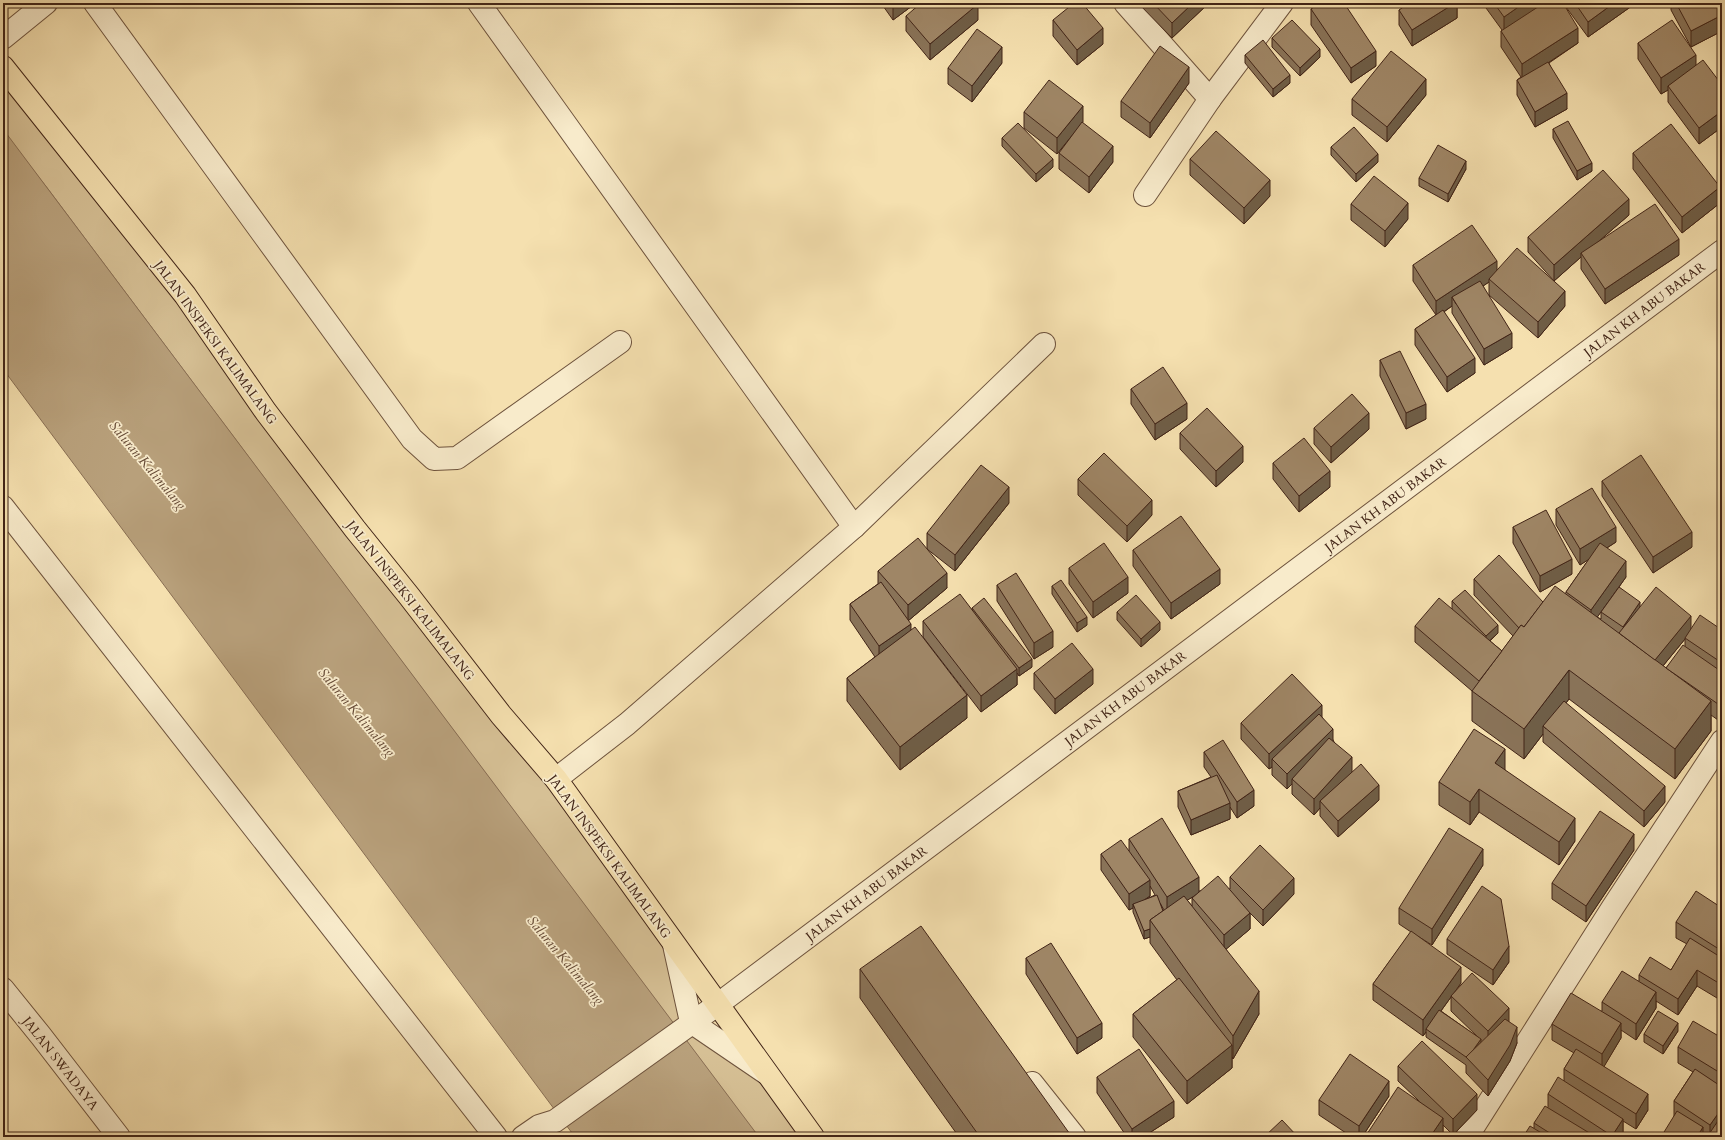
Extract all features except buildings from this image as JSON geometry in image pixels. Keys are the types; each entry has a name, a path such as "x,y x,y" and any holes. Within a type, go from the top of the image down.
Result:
{"main road":[{"name":"JALAN INSPEKSI KALIMALANG","path":"3,67 185,295 266,412 355,529 409,596 500,715 556,780 717,1005 770,1075 813,1137"}],"street":[{"path":"3,38 46,3"},
{"path":"95,3 412,439 434,459 457,458 620,342"},
{"path":"479,3 854,527"},
{"path":"1125,3 1210,99"},
{"path":"1145,196 1210,99 1282,3"},
{"name":"JALAN KH ABU BAKAR","path":"523,1137 539,1126 554,1121 691,1022 717,1005 1722,251"},
{"path":"556,780 627,724 854,527 1044,344"},
{"path":"3,507 496,1137"},
{"path":"1467,1137 1613,907 1722,741"},
{"path":"674,945 691,1022 770,1075"},
{"name":"JALAN SWADAYA","path":"3,989 119,1137"},
{"path":"1020,1069 1075,1137"}],"shaded area":[{"path":"3,67 674,945 691,1022 770,1075 813,1137 758,1137 48,189 3,132"}],"water":[{"name":"Saluran Kalimalang","path":"3,129 759,1137 575,1137 3,369"}]}
